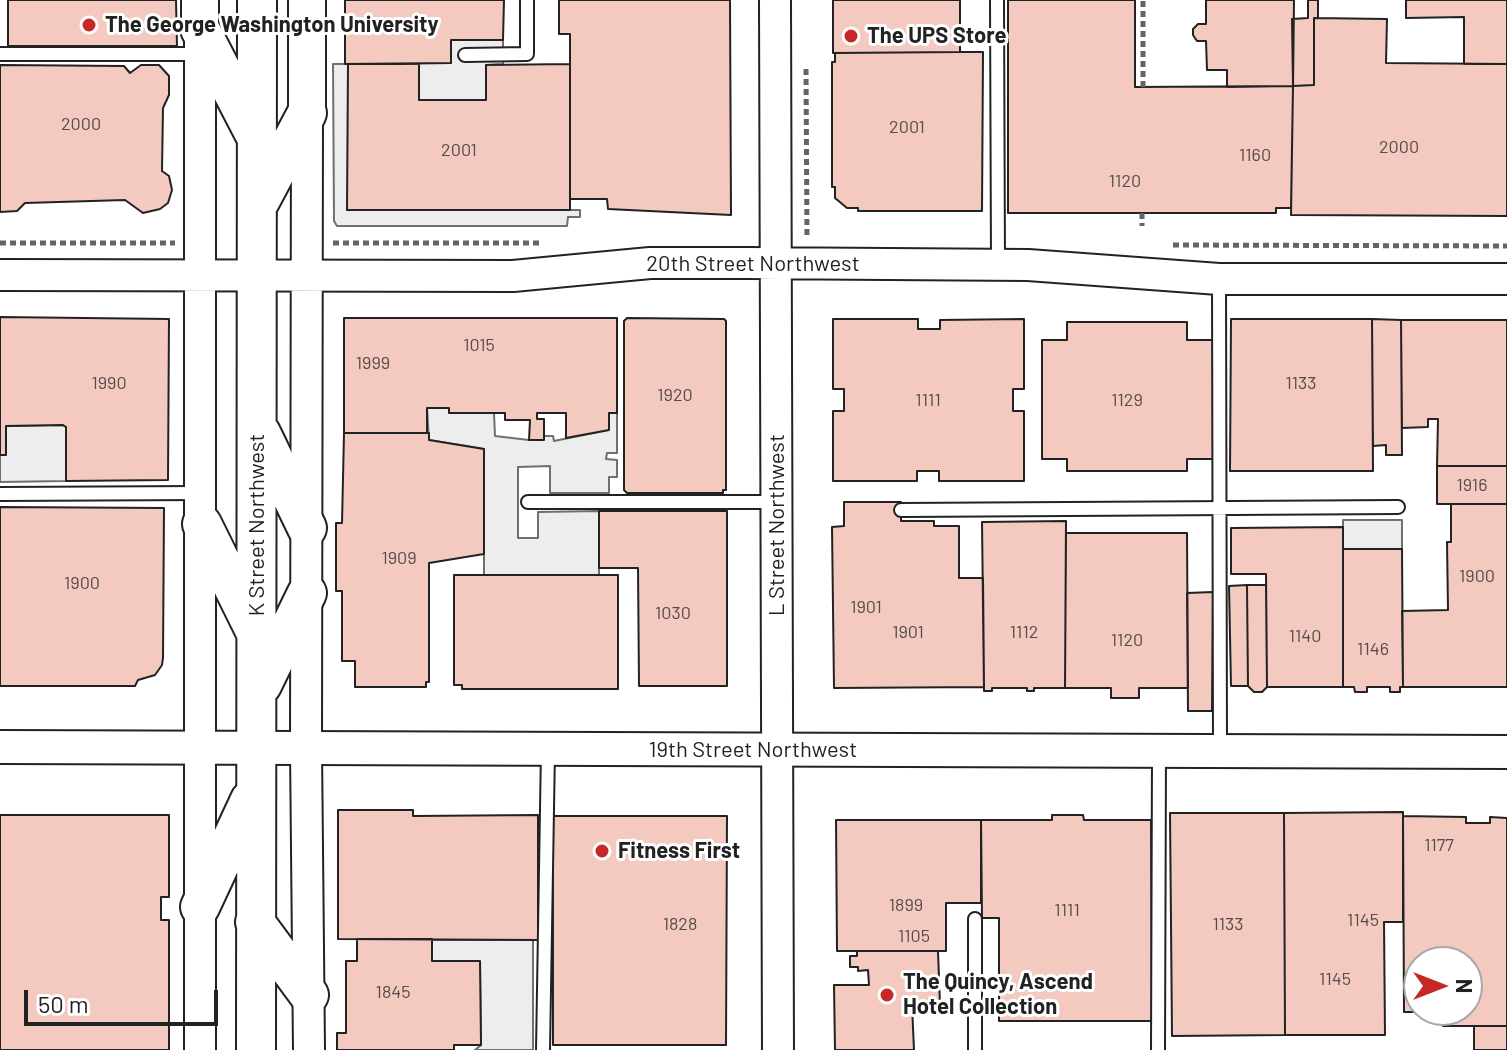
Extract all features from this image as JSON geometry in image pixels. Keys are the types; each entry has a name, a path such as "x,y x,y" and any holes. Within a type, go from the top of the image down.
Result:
{"highway":[{"name":"K Street Northwest","path":"256,1050 257,0"},
{"path":"200,28 257,140"},
{"path":"257,207 307,113"},
{"path":"256,423 307,528"},
{"path":"202,508 257,637"},
{"path":"257,694 307,593"},
{"path":"200,907 255,791"},
{"path":"255,922 309,995"}],"main road":[{"path":"307,0 307,113"},
{"name":"19th Street Northwest","path":"0,747 1507,752"}],"street":[{"name":"L Street Northwest","path":"775,0 778,1050"},
{"path":"200,28 200,1050"},
{"path":"307,113 309,1050"},
{"name":"20th Street Northwest","path":"0,275 513,276 650,263 776,263 998,264 1219,279 1507,279"}],"lane":[{"path":"465,55 527,54 527,0"},
{"path":"997,0 998,264"},
{"path":"0,54 200,28"},
{"path":"1219,279 1220,752"},
{"path":"0,494 202,508"},
{"path":"528,502 777,502"},
{"path":"901,510 1398,507"},
{"path":"543,1050 548,749"},
{"path":"1158,1050 1159,752"},
{"path":"975,919 975,1050"}],"path":[{"path":"1143,0 1143,87"},
{"path":"805,62 807,214"},
{"path":"1142,213 1142,226"},
{"path":"0,243 163,244"},
{"path":"1253,246 1507,246"}],"shaded area":[{"path":"451,40 503,40 503,64 486,65 486,100 419,100 419,64 347,210 580,210 580,217 568,217 567,226 337,226 334,221 333,64 451,63"},
{"path":"427,408 449,408 450,413 494,413 495,436 543,440 544,436 553,436 554,441 608,430 609,413 617,413 617,453 607,453 606,459 617,460 617,477 609,477 609,493 550,493 550,466 518,467 518,538 538,538 538,512 599,511 599,575 484,575 484,449 429,440"},
{"path":"6,426 66,427 66,481 0,482 0,455 6,454"},
{"path":"1343,520 1402,520 1402,549 1343,549"},
{"path":"432,940 533,940 533,1050 475,1050 481,1045 480,962 432,961"}],"building":[{"name":"The George Washington University","path":"8,0 176,0 177,46 8,46"},
{"path":"345,0 504,0 503,40 451,40 451,63 345,64"},
{"path":"559,0 730,0 731,215 608,209 607,199 570,199 570,34 559,34"},
{"path":"833,0 960,0 960,52 833,53"},
{"path":"1008,0 1135,0 1135,87 1293,86 1291,208 1276,208 1276,213 1008,213"},
{"path":"1206,0 1294,0 1293,86 1227,87 1227,70 1207,70 1206,41 1197,41 1193,35 1193,29 1198,24 1206,24"},
{"path":"1308,0 1318,0 1318,18 1314,18 1314,85 1293,86 1292,19 1308,18"},
{"path":"1406,0 1507,0 1507,64 1464,64 1464,17 1406,18"},
{"path":"1314,18 1387,19 1386,63 1507,64 1507,216 1291,215 1293,86 1314,85"},
{"path":"983,52 982,211 858,211 858,208 847,208 835,198 835,187 832,187 832,62 835,62 835,53"},
{"path":"348,64 419,64 419,100 486,100 486,65 570,64 570,210 347,210"},
{"path":"0,65 124,66 130,73 141,65 159,65 169,76 169,95 163,108 162,171 169,176 172,190 168,203 160,209 143,213 125,200 25,203 17,211 0,212"},
{"path":"0,317 169,319 168,480 66,481 66,427 63,425 6,426 6,455 0,455"},
{"path":"344,318 617,318 617,413 609,413 609,430 566,438 566,413 537,413 537,419 544,419 544,440 529,440 530,420 505,420 505,413 449,413 449,408 427,408 427,433 344,433"},
{"path":"627,318 726,321 726,490 723,493 627,493 624,490 624,321"},
{"path":"833,319 918,319 918,329 940,329 940,320 1024,319 1024,389 1013,389 1013,411 1024,411 1024,481 939,481 939,471 917,471 917,481 833,481 833,411 844,411 844,389 833,389"},
{"path":"1231,319 1372,319 1373,471 1230,471"},
{"path":"1372,319 1401,320 1402,455 1386,455 1386,445 1373,446"},
{"path":"1401,320 1507,320 1507,466 1437,466 1438,419 1428,419 1428,427 1402,428"},
{"path":"1067,322 1187,322 1187,340 1213,340 1213,459 1187,459 1187,471 1067,471 1067,459 1042,459 1042,340 1067,340"},
{"path":"344,433 429,433 429,440 484,449 484,554 429,563 429,682 426,682 426,687 355,687 355,661 342,661 342,591 336,591 336,523 342,523"},
{"path":"1437,466 1507,466 1507,504 1437,504"},
{"path":"844,502 901,502 901,521 934,521 934,526 959,526 959,578 983,578 984,687 834,688 832,527 844,526"},
{"path":"1451,504 1507,504 1507,687 1403,687 1402,611 1448,610 1447,542 1451,542"},
{"path":"0,507 164,508 163,658 155,675 138,680 135,686 0,686"},
{"path":"599,511 727,511 727,686 639,686 638,568 599,568"},
{"path":"1066,521 1065,688 1034,688 1034,691 1027,691 1027,688 992,688 992,691 984,691 982,522"},
{"path":"1343,527 1343,687 1267,687 1266,574 1231,574 1231,528"},
{"path":"1066,533 1187,533 1188,688 1139,688 1139,698 1111,698 1111,688 1065,688"},
{"path":"1343,549 1402,549 1403,687 1400,687 1400,692 1390,692 1390,687 1367,687 1367,692 1355,692 1354,687 1343,687"},
{"path":"454,575 618,575 618,689 462,689 462,685 454,685"},
{"path":"1247,585 1248,686 1231,686 1229,586"},
{"path":"1247,585 1266,585 1267,687 1262,692 1254,692 1248,686"},
{"path":"1213,592 1212,711 1188,711 1187,593"},
{"path":"338,810 413,810 413,816 538,815 538,940 338,939"},
{"path":"1403,812 1403,922 1384,922 1385,1035 1285,1035 1284,813"},
{"path":"1170,813 1284,813 1285,1035 1172,1036"},
{"path":"0,815 169,815 169,897 161,897 161,920 169,920 169,1050 0,1050"},
{"path":"1052,815 1083,815 1084,820 1151,820 1152,1021 999,1021 999,918 982,918 981,820 1052,820"},
{"path":"553,816 727,816 726,1045 553,1045"},
{"path":"1403,816 1466,817 1466,823 1490,823 1490,817 1507,818 1507,1026 1483,1026 1483,946 1404,946"},
{"path":"836,820 981,820 981,903 946,903 946,951 837,951"},
{"path":"357,939 432,939 432,961 480,961 481,1045 454,1045 454,1050 337,1050 337,1033 346,1033 346,961 357,961"},
{"name":"The Quincy, Ascend Hotel Collection","path":"857,951 938,951 940,1005 912,1005 914,1050 835,1050 834,985 869,985 868,970 858,971 858,967 850,967 850,956 857,956"},
{"path":"1474,1026 1507,1026 1507,1050 1474,1050"}],"place":[{"name":"The George Washington University","path":"89,25"},
{"name":"The UPS Store","path":"851,36"},
{"name":"Fitness First","path":"602,851"},
{"name":"The Quincy, Ascend Hotel Collection","path":"887,995"}]}
